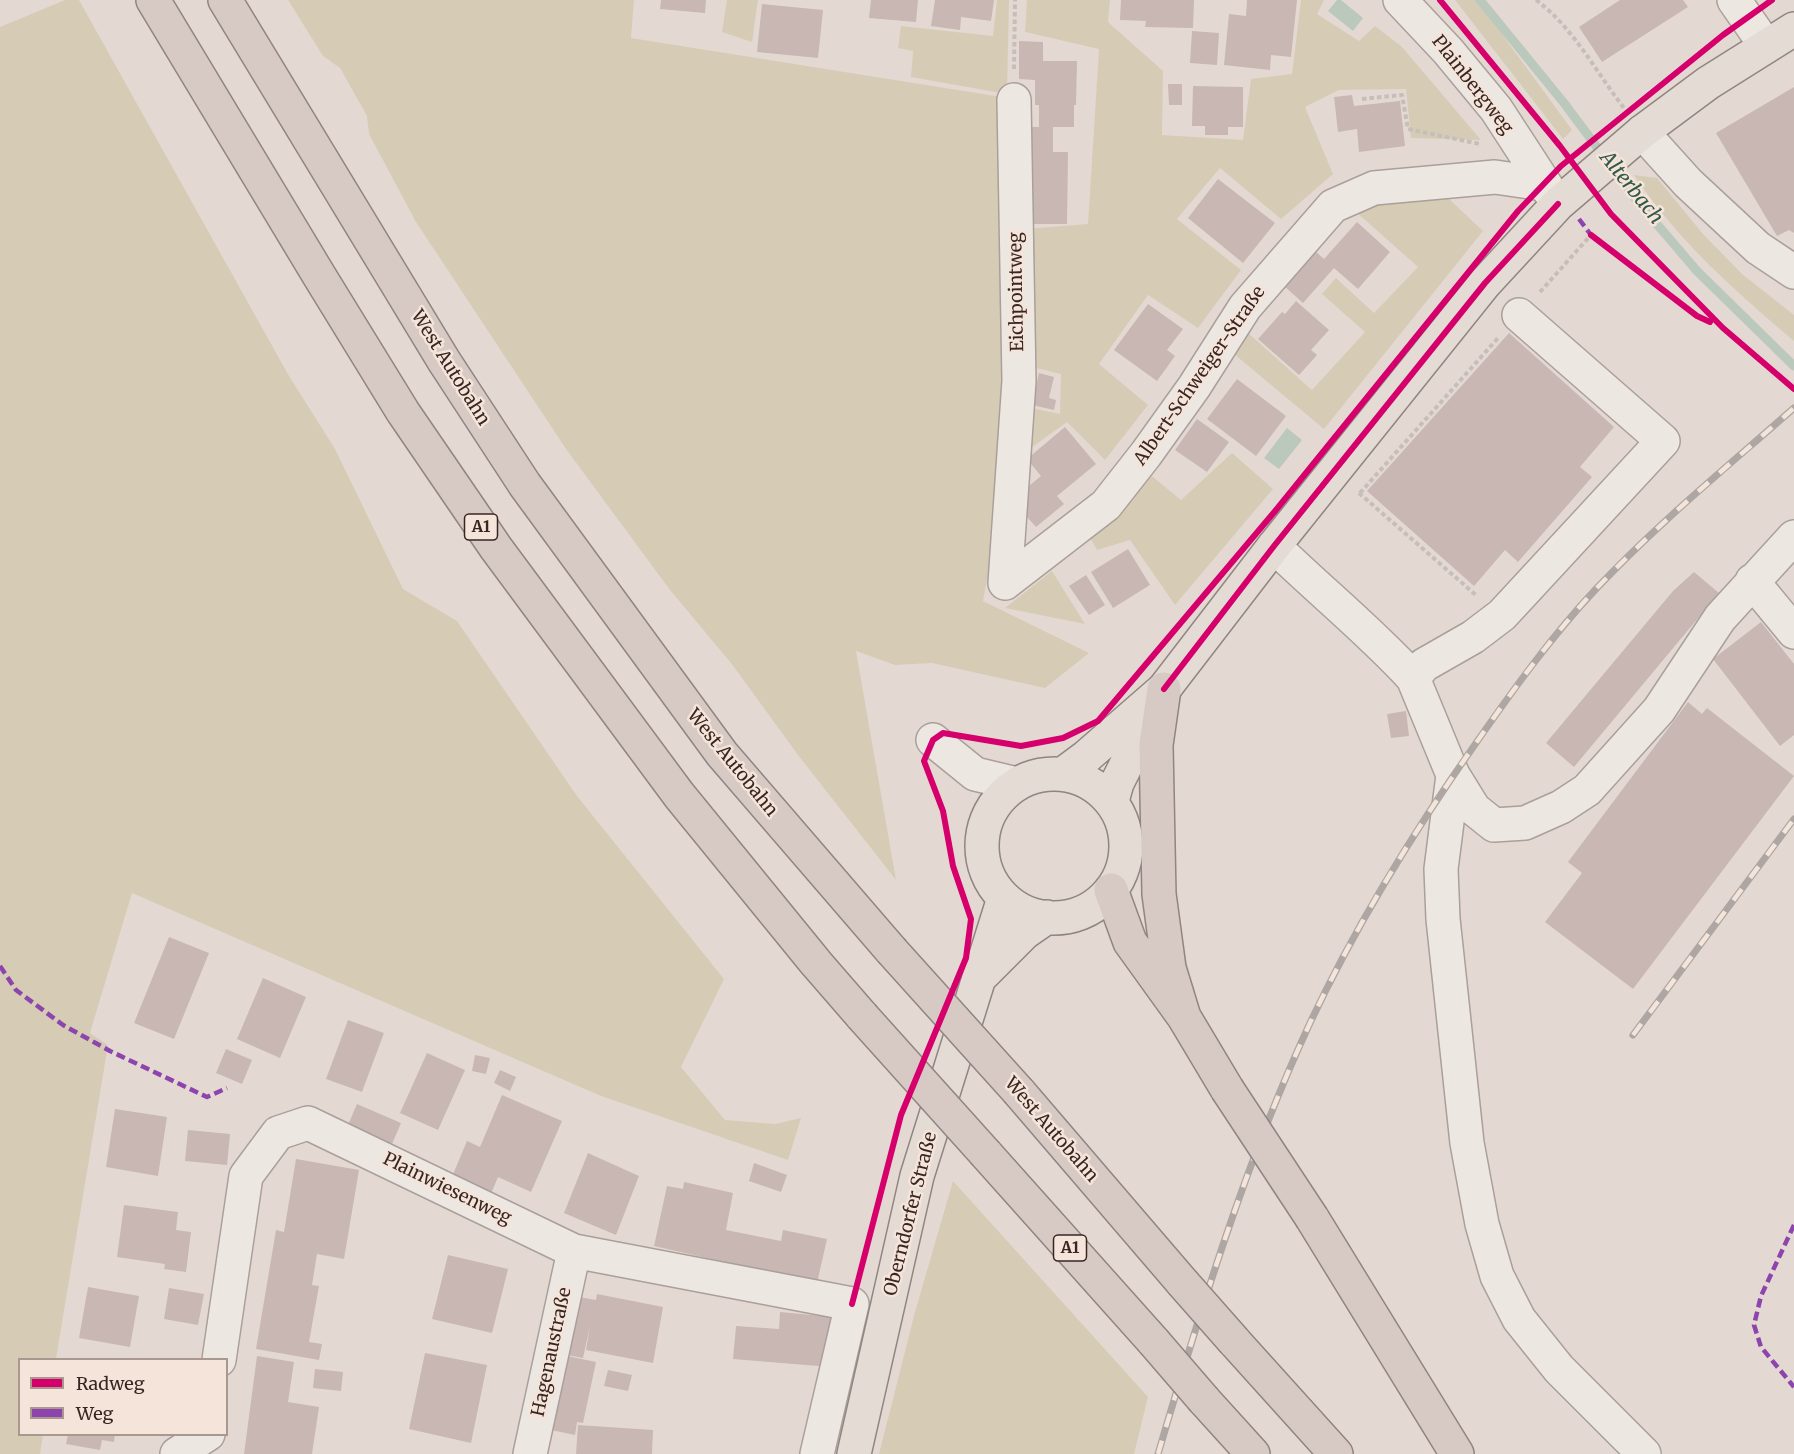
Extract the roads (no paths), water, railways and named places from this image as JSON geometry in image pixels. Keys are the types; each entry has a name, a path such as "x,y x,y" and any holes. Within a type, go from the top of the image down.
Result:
{"highway":[{"name":"A1","path":"153,0 403,412 496,548 679,795 862,1016 1253,1454"},
{"name":"West Autobahn","path":"225,0 444,361 525,485 722,754 891,950 1019,1092 1182,1282 1336,1454"},
{"path":"1164,689 1156,745 1159,894 1169,968 1185,1017"},
{"path":"1111,890 1130,942 1185,1017 1227,1089 1312,1218 1456,1454"}],"main road":[{"path":"1063,774 1086,758 1164,689 1274,546 1560,191 1632,122 1708,83 1784,39"},
{"path":"1112,801 1117,783 1164,689"},
{"path":"1063,774 1074,776 1095,786 1112,801 1123,821 1127,841 1125,862 1118,881 1106,897 1091,908 1075,916 1057,918 1038,916 1019,909 1004,898 990,880 983,860 982,837 988,816 1000,798 1017,784 1035,776 1063,774"},
{"name":"Oberndorfer Straße","path":"854,1454 917,1176 1004,898"},
{"name":"Oberndorfer Straße","path":"979,978 1024,933 1047,917"}],"street":[{"name":"Plainbergweg","path":"1400,0 1448,51 1560,191"},
{"path":"1734,0 1784,39"},
{"name":"Eichpointweg","path":"1005,584 1019,381 1014,100"},
{"path":"1632,122 1688,183 1758,248 1794,272"},
{"name":"Albert-Schweiger-Straße","path":"1005,584 1106,505 1194,387 1245,307 1333,206 1374,188 1495,177 1560,191"},
{"path":"1413,678 1424,665 1473,637 1500,616 1663,441 1519,315"},
{"path":"1274,546 1323,594 1390,653 1413,678 1453,775 1474,809 1494,825 1525,823 1561,807 1587,790 1659,710 1720,618 1794,537"},
{"path":"1752,581 1794,632"},
{"path":"933,740 975,774 1017,784"},
{"path":"1453,775 1441,869 1443,919 1467,1143 1482,1224 1497,1276 1519,1319 1559,1369 1644,1454"},
{"name":"Plainwiesenweg","path":"219,1358 246,1176 278,1133 308,1123 574,1251 852,1304 817,1454"},
{"name":"Hagenaustraße","path":"530,1454 574,1251"},
{"path":"177,1454 205,1436"}],"waterway":[{"name":"Alterbach","path":"1480,0 1564,103 1638,202 1697,271 1794,366"}],"railway":[{"path":"1158,1454 1208,1290 1265,1128 1328,986 1387,879 1453,776 1563,626 1595,590 1668,519 1794,408"},
{"path":"1633,1035 1794,819"}]}
